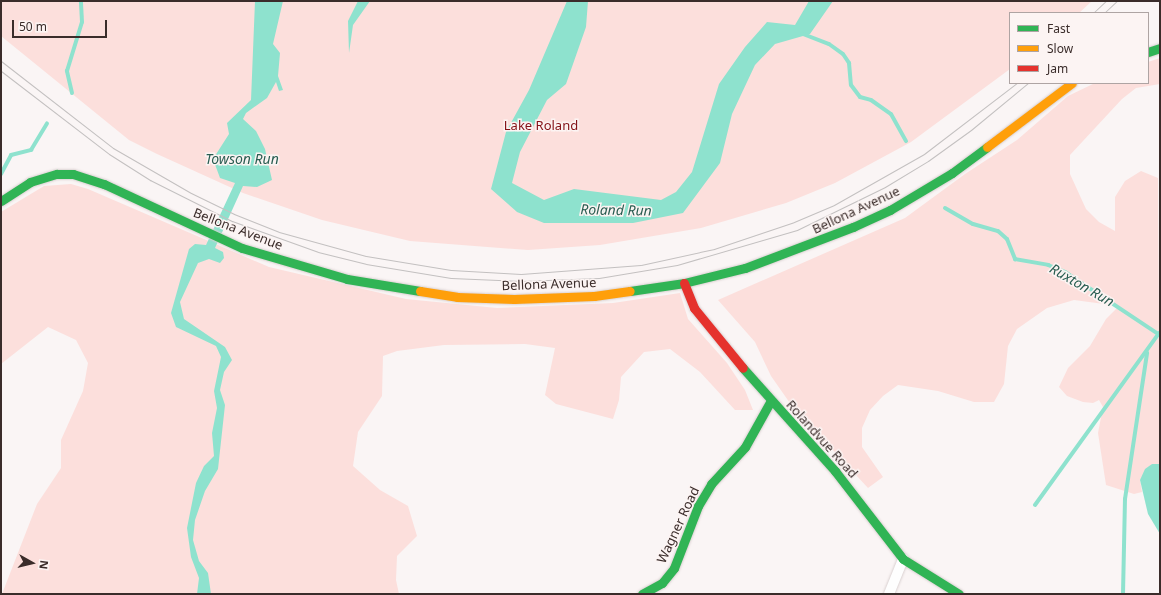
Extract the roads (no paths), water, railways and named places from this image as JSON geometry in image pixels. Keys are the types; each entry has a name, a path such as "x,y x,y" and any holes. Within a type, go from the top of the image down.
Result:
{"main road":[{"path":"1149,52 1160,48"},
{"name":"Bellona Avenue","path":"1,201 30,182 56,174 72,174 91,178 206,232 278,259 347,279 434,294 564,299 684,283 745,268 796,251 890,210 952,173 1071,84"},
{"name":"Rolandvue Road","path":"684,283 694,308 770,402 835,471 903,559 959,594"},
{"name":"Wagner Road","path":"642,594 662,583 674,568 698,506 711,484 745,447 770,402"}],"street":[{"path":"889,594 903,559"}],"water":[{"name":"Towson Run","path":"255,1 283,1 273,44 280,53 278,76 283,90 279,91 276,82 267,98 246,113 243,119 256,131 265,149 272,180 257,187 243,186 215,248 223,252 224,258 220,263 209,259 198,263 180,302 184,319 225,347 232,360 224,372 220,390 225,405 218,469 205,491 195,520 193,540 199,561 208,573 211,594 197,594 199,578 191,557 187,528 196,483 204,466 214,456 212,433 217,408 214,391 221,357 216,346 176,327 171,313 189,249 195,244 206,245 235,183 220,178 213,159 229,134 227,123 251,100"},
{"path":"358,1 370,1 353,25 349,53 348,21"},
{"name":"Roland Run","path":"567,1 588,1 586,27 566,84 547,100 520,152 512,183 544,200 574,189 661,200 676,192 692,172 719,84 745,47 767,22 795,25 809,1 833,1 810,34 775,44 755,65 732,114 720,163 683,213 633,223 544,223 517,212 491,189 506,132 529,90"},
{"path":"1152,464 1160,464 1160,534 1148,514 1140,480 1145,469"}],"waterway":[{"path":"72,93 67,71 82,22 81,1"},
{"name":"Ruxton Run","path":"803,34 829,44 843,54 849,63 851,85 860,97 871,100 891,114 906,141"},
{"path":"1,174 11,155 31,150 47,123"},
{"name":"Ruxton Run","path":"945,208 973,224 998,231 1007,239 1015,259 1048,265 1065,272 1160,335"},
{"path":"1035,505 1159,333"},
{"path":"1123,594 1125,499 1147,353"}],"tram line":[{"path":"1094,12 1106,1"},
{"path":"1105,12 1117,1"},
{"path":"1,61 113,148 191,193 234,214 279,232 366,256 451,270 521,274 641,265 714,249 794,222 834,205 924,154 1016,84"},
{"path":"1,71 109,154 150,180 232,221 318,252 366,264 451,278 522,281 599,278 677,265 797,230 885,187 928,161 971,130 1027,84"}],"park label":[{"name":"Lake Roland","path":"541,125"}]}
